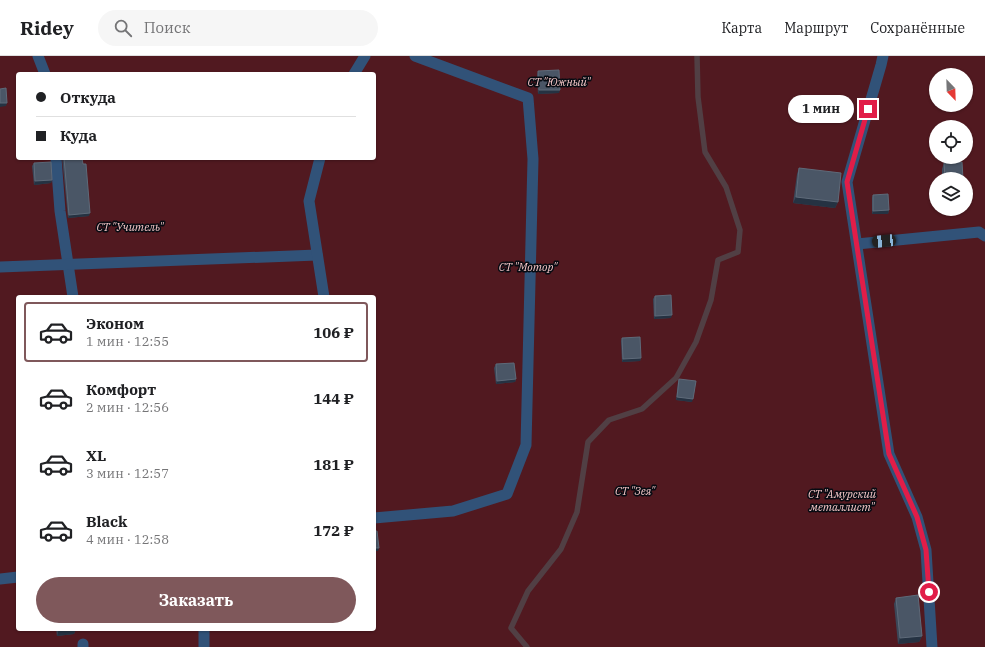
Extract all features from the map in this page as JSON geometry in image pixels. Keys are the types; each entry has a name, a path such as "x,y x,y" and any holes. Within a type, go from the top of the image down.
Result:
{"street":[{"path":"38,56 44,72"},
{"path":"355,72 365,56"},
{"path":"376,518 453,511 507,494 526,445 533,159 528,98 415,56"},
{"path":"882,56 881,65 847,182 889,454 917,517 926,550 932,647"},
{"path":"56,160 60,211 73,295"},
{"path":"319,160 309,201 324,295"},
{"path":"857,244 979,232 985,236"},
{"path":"0,266 317,255"},
{"path":"0,579 16,577"},
{"path":"204,631 204,647"}],"green space":[{"path":"0,56 985,56 985,647 0,647"}],"building":[{"path":"559,70 560,90 539,90 538,71"},
{"path":"6,88 7,103 0,103 0,89"},
{"path":"64,160 82,160 83,164 86,164 90,213 69,215"},
{"path":"51,162 52,180 35,181 34,163"},
{"path":"944,164 962,164 963,172 945,172"},
{"path":"799,168 841,173 838,202 796,197"},
{"path":"888,194 889,210 873,211 873,195"},
{"path":"671,295 672,315 655,316 655,296"},
{"path":"640,337 641,358 623,359 622,338"},
{"path":"514,363 516,379 497,381 496,364"},
{"path":"679,379 696,381 693,399 677,397"},
{"path":"376,531 377,531 379,548 376,548"},
{"path":"918,595 922,636 900,638 896,598"}],"waterway":[{"path":"527,647 511,628 528,591 561,549 577,512 588,442 609,420 642,409 676,378 696,342 711,300 718,260 738,252 740,230 726,187 705,152 698,97 697,56"}],"route":[{"path":"868,109 847,182 889,454 917,517 926,550 929,592"}],"park label":[{"name":"СТ \"Южный\"","path":"559,82"},
{"name":"СТ \"Учитель\"","path":"130,227"},
{"name":"СТ \"Мотор\"","path":"528,267"},
{"name":"СТ \"Зея\"","path":"635,491"},
{"name":"СТ \"Амурский металлист\"","path":"842,500"}]}
